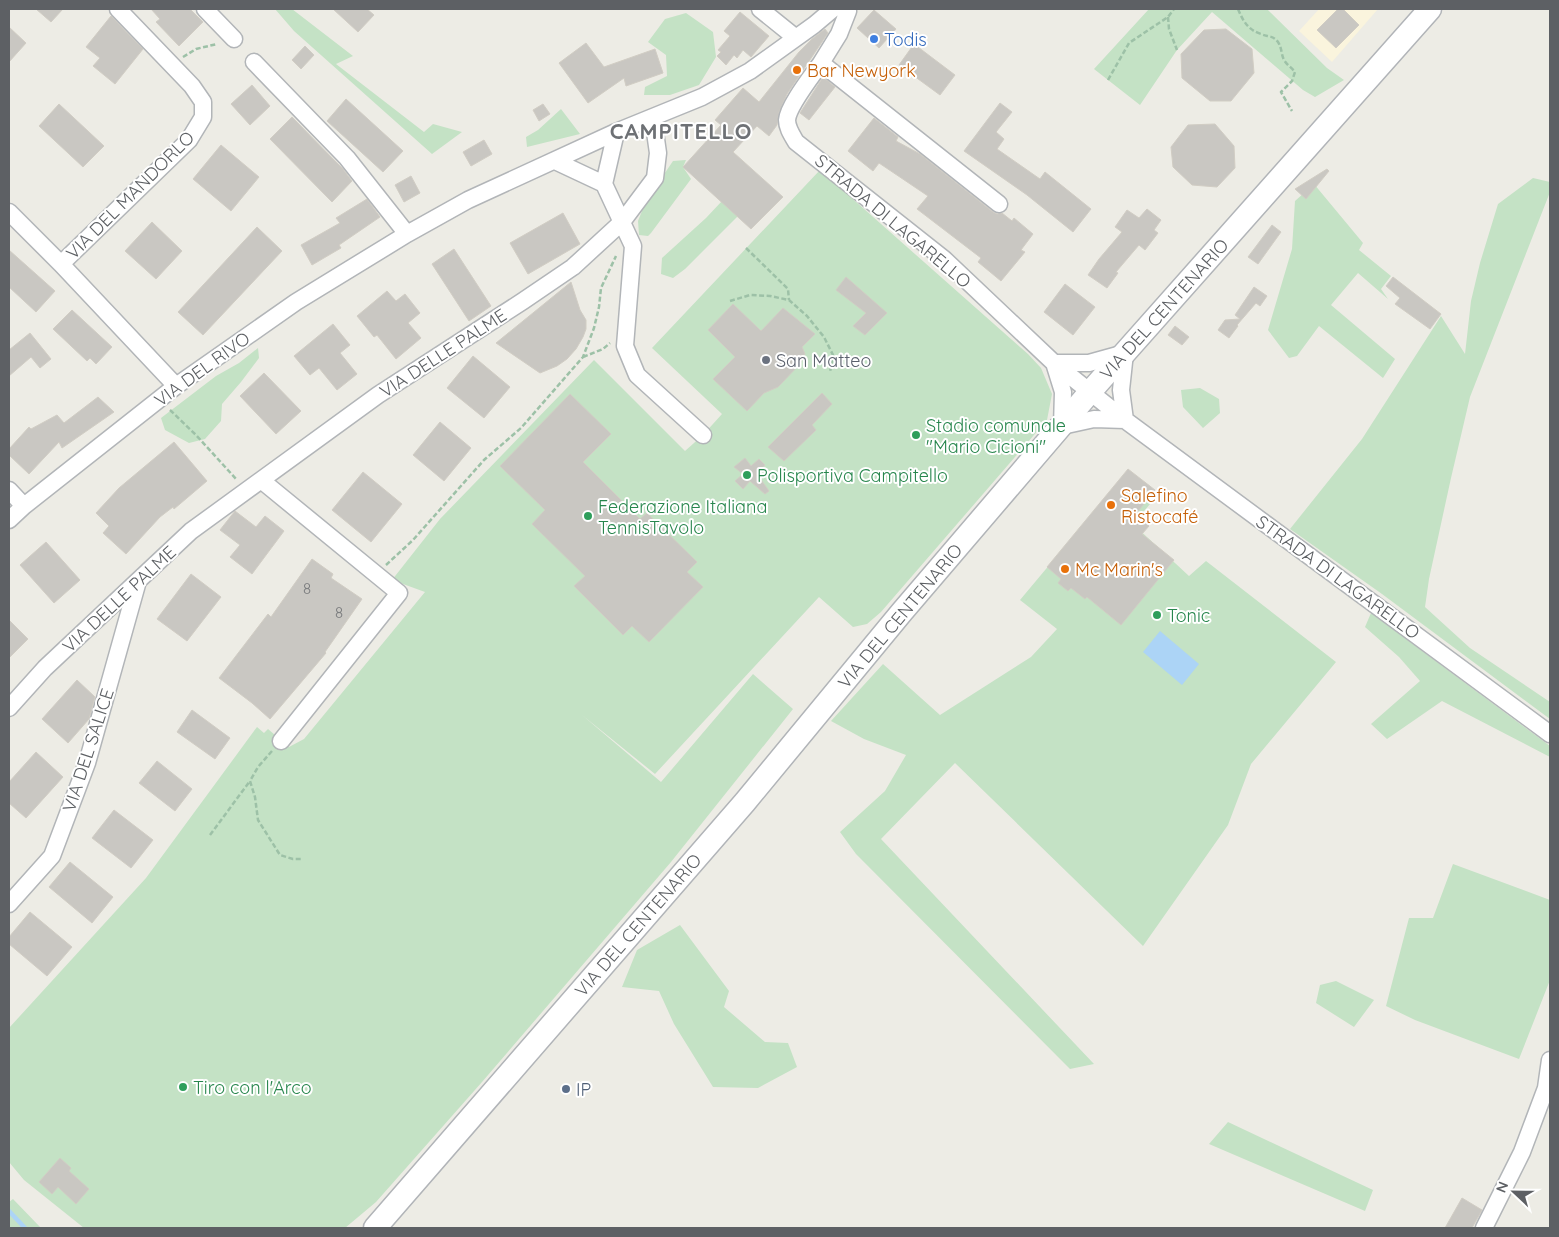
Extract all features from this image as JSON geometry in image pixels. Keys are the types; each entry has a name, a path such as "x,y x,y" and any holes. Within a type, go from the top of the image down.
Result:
{"street":[{"name":"VIA DEL MANDORLO","path":"61,264 189,140 203,117 203,102 192,86 118,9"},
{"path":"205,9 234,39"},
{"path":"760,9 796,38"},
{"name":"VIA DEL RIVO","path":"9,520 24,506 176,386 296,302 407,234 468,200 616,132 702,97 750,71 832,9"},
{"name":"STRADA DI LAGARELLO","path":"847,9 848,11 839,34 790,109 787,121 790,132 796,142 944,259 1054,363 1090,392 1550,734"},
{"name":"VIA DEL CENTENARIO","path":"375,1228 745,802 901,613 1090,392 1430,9"},
{"path":"254,62 347,158 407,234"},
{"path":"821,63 999,204"},
{"name":"VIA DELLE PALME","path":"9,708 45,668 191,531 378,395 523,301 625,228 655,178 658,153 653,118"},
{"path":"616,132 604,184 633,246 626,346 637,375 703,435"},
{"path":"555,161 604,184"},
{"name":"VIA DEL MANDORLO","path":"9,212 61,264 176,386"},
{"path":"1054,363 1089,363 1125,353 1121,390 1126,420 1094,419 1062,426"},
{"name":"STRADA DI LAGARELLO","path":"1054,363 1063,392 1062,426"},
{"path":"261,480 399,593 281,740"},
{"path":"9,490 24,506"},
{"name":"VIA DEL SALICE","path":"9,904 52,856 87,763 138,580"},
{"path":"1484,1228 1522,1152 1546,1088 1550,1060"}],"path":[{"path":"1108,80 1129,43 1168,17 1174,9"},
{"path":"1238,9 1249,29 1261,35 1271,36 1278,41 1284,60 1295,72 1292,81 1281,92 1292,111"},
{"path":"1168,17 1169,29 1177,50"},
{"path":"170,63 196,49 234,39"},
{"path":"376,574 413,540 484,460 521,428 583,357 594,328 601,288 625,228"},
{"path":"746,248 788,290 789,300"},
{"path":"730,301 750,294 789,300 807,316 824,337 833,355 830,372"},
{"path":"583,357 603,350 627,323"},
{"path":"168,409 196,435 246,491"},
{"path":"210,834 250,781 258,767 281,740"},
{"path":"250,781 255,797 258,820 280,855 301,859"}],"shaded area":[{"path":"1319,9 1378,9 1332,62 1299,31"}],"green space":[{"path":"275,9 292,9 353,56 336,64 424,132 433,124 462,132 432,154 294,31"},
{"path":"1149,9 1267,9 1327,68 1344,80 1315,97 1303,90 1212,12 1177,50 1140,105 1094,69"},
{"path":"686,13 713,32 716,57 699,85 670,95 644,95 645,87 667,76 666,55 648,42 665,19"},
{"path":"561,109 580,134 527,147 526,137 538,130"},
{"path":"686,160 683,167 691,179 651,233 648,236 639,235 638,221 646,201 673,161"},
{"path":"820,170 1028,354 1041,368 1052,394 1047,420 881,612 867,624 853,627 819,597 655,774 582,715 661,782 753,674 793,709 671,862 376,1202 345,1228 84,1228 24,1180 9,1162 9,1028 146,878 257,727 264,733 268,729 289,747 304,739 425,592 392,580 440,519 594,360 685,451 703,435 722,414 652,348"},
{"path":"1533,178 1550,182 1550,192 1470,397 1429,579 1425,607 1470,648 1550,702 1550,719 1382,594 1290,529 1362,439 1441,316 1465,354 1471,301 1480,263 1498,204"},
{"path":"1314,184 1363,243 1359,250 1391,276 1381,289 1388,299 1358,273 1331,305 1395,359 1383,378 1319,326 1297,356 1289,358 1268,330 1292,249 1295,201"},
{"path":"722,201 738,216 685,269 673,278 661,274 662,258"},
{"path":"258,348 259,358 222,404 221,421 205,439 189,443 165,430 161,418 216,376 239,363"},
{"path":"1200,388 1219,399 1220,413 1203,428 1183,407 1181,390"},
{"path":"1128,471 1156,497 1133,524 1189,576 1206,561 1336,662 1251,764 1228,825 1143,946 955,763 881,839 1094,1064 1070,1069 856,854 840,832 885,791 906,755 864,739 831,721 883,664 940,715 1031,657 1057,629 1020,600"},
{"path":"1371,613 1550,746 1550,757 1442,701 1387,739 1371,724 1420,681 1399,657 1365,627"},
{"path":"1453,864 1550,900 1550,980 1519,1059 1415,1020 1386,1006 1409,918 1433,918"},
{"path":"680,925 729,991 724,1007 765,1042 788,1043 797,1067 758,1088 713,1087 674,1024 659,991 622,987 637,950"},
{"path":"1336,981 1374,1000 1354,1027 1316,1003 1320,985"},
{"path":"1228,1122 1373,1190 1365,1211 1209,1144"},
{"path":"13,1199 41,1228 9,1228 9,1202"}],"water":[{"path":"1160,631 1199,664 1182,685 1143,652"}],"building":[{"path":"36,9 63,9 51,22"},
{"path":"151,9 190,9 203,22 179,46 156,22 160,19"},
{"path":"333,9 367,9 374,15 358,32"},
{"path":"1338,9 1343,9 1359,25 1336,48 1317,30"},
{"path":"874,10 896,29 879,48 857,28"},
{"path":"740,12 769,36 751,57 743,50 737,58 734,55 726,65 717,56 721,52 718,50 730,36 724,31"},
{"path":"111,16 143,49 115,84 93,66 100,58 86,47"},
{"path":"9,27 26,43 9,62"},
{"path":"825,29 828,33 787,94 779,112 777,125 769,136 757,126 733,152 783,197 751,229 683,167 721,125 715,120 743,88 759,102 799,52"},
{"path":"1226,29 1252,49 1254,73 1231,101 1210,101 1182,78 1181,54 1204,30"},
{"path":"586,43 604,67 655,49 663,73 626,86 624,78 588,103 559,63"},
{"path":"914,44 955,75 940,95 899,65"},
{"path":"305,46 314,55 301,69 292,60"},
{"path":"823,77 835,87 809,120 800,113"},
{"path":"252,85 270,106 250,125 231,104"},
{"path":"346,99 403,151 383,172 327,121"},
{"path":"1000,103 1012,112 996,132 1004,139 997,149 1040,179 1045,172 1091,209 1073,232 1027,195 964,151"},
{"path":"59,104 104,146 83,167 39,126"},
{"path":"543,104 550,114 539,121 533,110"},
{"path":"292,117 343,169 352,181 332,202 270,139"},
{"path":"874,118 898,137 896,141 920,154 993,212 997,214 1002,213 1012,221 1014,218 1033,234 1021,250 1025,252 1001,281 978,262 981,258 917,209 928,196 879,163 873,171 848,151"},
{"path":"1215,124 1234,146 1235,168 1217,187 1192,185 1173,167 1171,147 1188,125"},
{"path":"484,140 492,154 471,166 463,152"},
{"path":"221,145 259,177 231,211 193,179"},
{"path":"1327,169 1329,171 1306,199 1295,189"},
{"path":"411,176 420,193 404,202 395,185"},
{"path":"367,199 380,217 339,245 341,248 312,265 301,245 340,223 336,218"},
{"path":"1147,209 1161,220 1154,230 1158,233 1145,250 1139,245 1116,272 1118,273 1107,288 1088,275 1122,232 1115,227 1127,210 1139,218"},
{"path":"563,213 580,244 528,274 510,243"},
{"path":"152,222 182,251 156,279 125,251"},
{"path":"1272,225 1281,232 1258,264 1248,257"},
{"path":"257,227 282,251 203,335 178,312"},
{"path":"454,249 491,306 469,321 432,264"},
{"path":"9,250 55,291 36,312 9,287"},
{"path":"846,277 887,313 865,335 853,326 866,313 836,290"},
{"path":"1393,277 1441,314 1430,329 1395,304 1400,298 1386,286"},
{"path":"571,282 580,310 586,320 586,329 576,349 567,359 557,366 540,373 496,343"},
{"path":"1065,284 1095,307 1073,335 1044,312"},
{"path":"1254,287 1267,296 1260,306 1256,303 1237,325 1229,338 1218,330 1225,320 1240,319 1235,315"},
{"path":"387,291 396,301 405,294 420,313 408,323 421,338 396,359 377,335 374,337 357,316"},
{"name":"San Matteo","path":"733,304 761,331 783,308 815,334 802,347 805,354 800,364 778,387 764,393 747,411 713,379 735,357 708,330"},
{"path":"72,310 112,347 96,364 90,358 87,361 53,329"},
{"path":"333,324 350,345 340,353 357,374 337,390 319,368 310,375 294,356"},
{"path":"1175,326 1189,337 1182,345 1168,335"},
{"path":"30,333 51,359 40,368 31,357 9,376 9,350"},
{"path":"473,356 510,387 484,418 447,388"},
{"path":"264,373 301,411 276,434 240,396"},
{"path":"822,393 832,404 812,425 816,430 784,461 768,447"},
{"name":"Federazione Italiana TennisTavolo","path":"570,394 611,434 583,462 640,519 647,513 697,562 687,572 703,587 649,642 632,626 623,635 574,586 585,576 532,524 545,510 500,466"},
{"path":"98,397 114,412 62,448 59,442 29,474 9,455 9,449 29,427 31,429 57,415 64,423"},
{"path":"440,422 471,448 444,481 413,455"},
{"path":"174,442 207,481 174,509 173,507 160,517 126,554 103,533 109,526 96,513 119,488"},
{"path":"745,458 751,466 759,459 765,465 757,474 769,491 765,494 750,481 743,489 735,481 743,474 734,467"},
{"path":"1128,469 1155,490 1135,515 1149,526 1142,534 1174,560 1121,625 1087,597 1085,599 1071,588 1068,591 1058,583 1061,579 1047,567"},
{"path":"363,472 402,504 371,542 332,510"},
{"path":"235,511 256,527 265,516 284,531 252,574 230,557 240,545 220,530"},
{"path":"46,542 80,580 54,603 20,565"},
{"path":"312,559 333,574 331,578 362,599 326,653 270,719 219,678 268,614 271,617"},
{"path":"191,574 221,597 187,641 157,619"},
{"path":"9,620 28,639 9,658"},
{"path":"77,680 95,697 89,719 68,743 42,719"},
{"path":"192,710 230,738 215,759 177,732"},
{"path":"36,752 63,777 26,818 9,803 9,782"},
{"path":"157,761 192,789 175,811 139,783"},
{"path":"114,810 153,840 131,868 92,838"},
{"path":"70,862 113,897 92,923 49,887"},
{"path":"30,912 72,947 47,976 9,944 9,937"},
{"path":"60,1158 71,1168 69,1171 89,1189 76,1204 58,1187 52,1194 39,1182"},
{"path":"1462,1198 1482,1210 1472,1228 1445,1228"}],"waterway":[{"path":"9,1211 25,1228"}],"place":[{"name":"Todis","path":"874,39"},
{"name":"Bar Newyork","path":"797,70"},
{"name":"San Matteo","path":"766,360"},
{"name":"Stadio comunale \"Mario Cicioni\"","path":"916,435"},
{"name":"Polisportiva Campitello","path":"747,475"},
{"name":"Salefino Ristocafé","path":"1111,505"},
{"name":"Federazione Italiana TennisTavolo","path":"588,516"},
{"name":"Mc Marin's","path":"1065,569"},
{"name":"Tonic","path":"1157,615"},
{"name":"Tiro con l'Arco","path":"183,1087"},
{"name":"IP","path":"566,1089"}],"district":[{"name":"CAMPITELLO","path":"681,131"}]}
